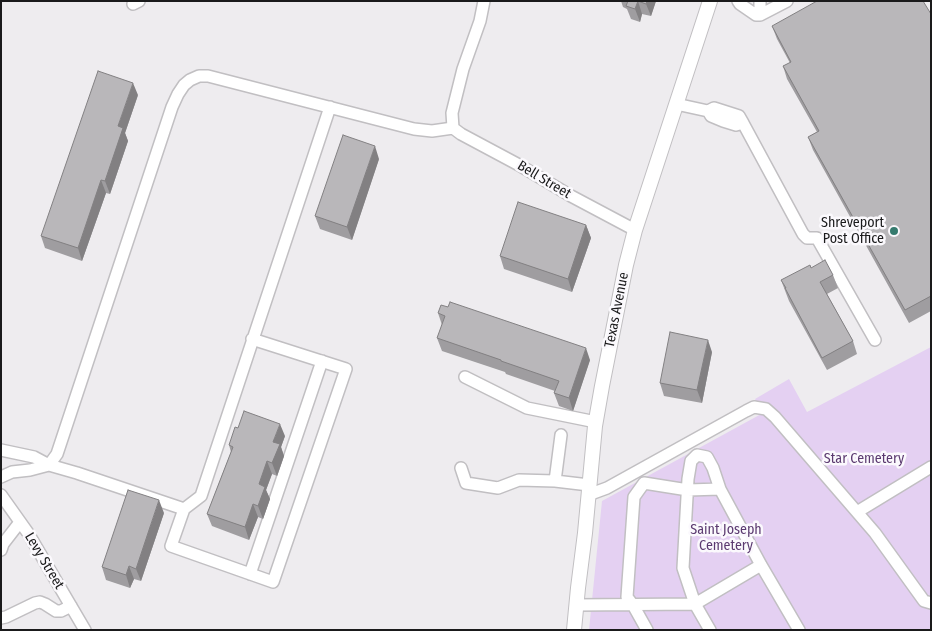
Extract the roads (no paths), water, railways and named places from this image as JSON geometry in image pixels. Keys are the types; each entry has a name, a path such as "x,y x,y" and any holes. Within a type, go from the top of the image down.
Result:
{"main road":[{"name":"Texas Avenue","path":"574,630 596,422 626,265 635,230 710,1"}],"street":[{"path":"1,477 12,472 48,465 56,454 172,107 184,85 199,76 208,76 414,129 432,131 454,128 452,113 463,69 480,21 484,1"},
{"path":"738,1 760,16 787,1"},
{"path":"760,1 760,16"},
{"path":"676,104 708,111 711,116 736,125 744,124 803,234 807,238 817,238 875,340"},
{"path":"252,339 346,369 273,582 171,546 184,508 201,496 252,339 330,107"},
{"name":"Bell Street","path":"454,128 461,134 571,196 635,230"},
{"path":"250,574 322,361"},
{"path":"464,377 527,408 596,422"},
{"path":"461,468 466,483 498,488 519,480 555,482 589,490 608,488 754,408 766,409 875,533 924,601 931,603"},
{"path":"555,482 561,435"},
{"path":"1,450 34,457 48,465 184,508"},
{"path":"710,630 695,604 683,568 691,461 697,455 707,457 714,468 720,489 799,630"},
{"path":"857,512 931,467"},
{"path":"647,630 633,605 626,597 634,497 644,483 688,490 720,489"},
{"name":"Levy Street","path":"1,494 28,533 85,630"},
{"path":"1,550 3,544 20,522"},
{"path":"576,605 695,604 761,565"},
{"path":"1,618 40,602 56,611 61,611 71,606"}],"place":[{"name":"Shreveport Post Office","path":"894,231"}],"park label":[{"name":"Star Cemetery","path":"864,459"},
{"name":"Saint Joseph Cemetery","path":"726,538"}]}
